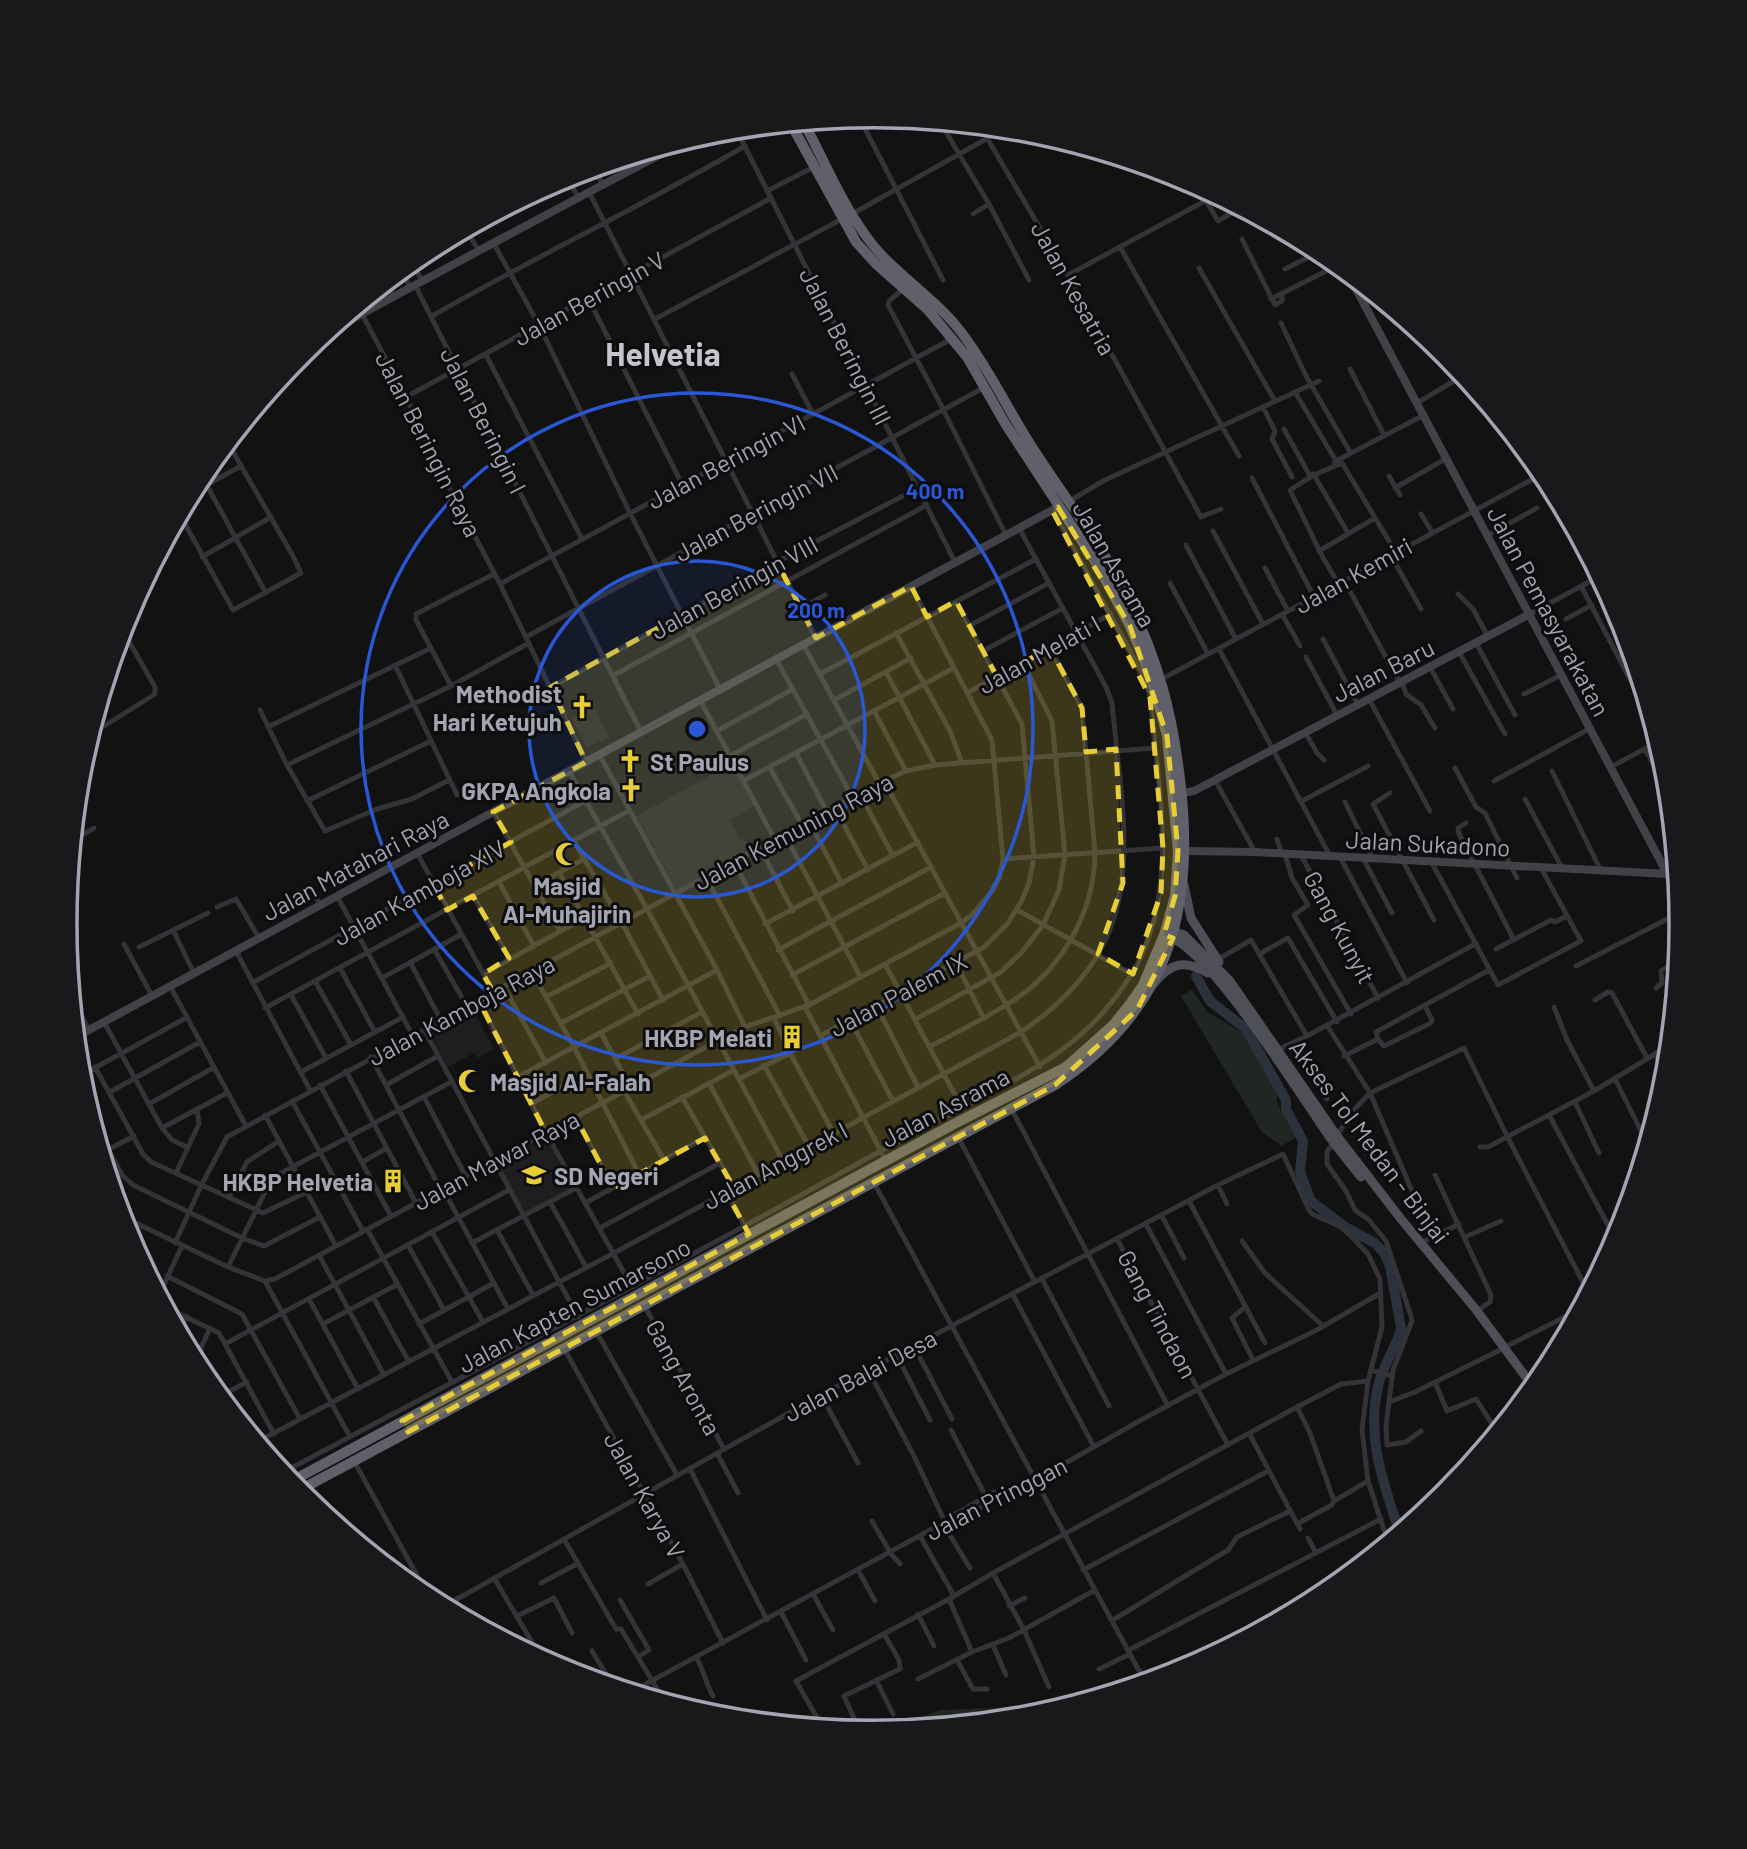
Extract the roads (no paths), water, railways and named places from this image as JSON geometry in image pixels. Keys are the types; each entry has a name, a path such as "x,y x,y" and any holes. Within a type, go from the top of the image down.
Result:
{"highway":[{"name":"Jalan Asrama","path":"808,131 847,216 856,242 903,289 929,310 953,338 1115,595 1153,679 1184,793 1178,842 1178,872 1169,933 1143,985 1113,1025 1066,1067 882,1163"},
{"name":"Jalan Asrama","path":"796,132 814,167 847,216 961,331 993,381 1060,506 1125,590 1162,679 1176,736 1184,793 1184,886 1152,986 1127,1022 1083,1064 1055,1085 877,1179"},
{"name":"Jalan Kapten Sumarsono","path":"300,1477 882,1163"},
{"name":"Jalan Kapten Sumarsono","path":"309,1487 877,1179"},
{"path":"402,1422 408,1432"}],"main road":[{"path":"1184,886 1191,918 1230,981"},
{"name":"Akses Tol Medan - Binjai","path":"1169,933 1195,955 1218,980 1294,1079 1335,1139 1527,1379"},
{"name":"Akses Tol Medan - Binjai","path":"1169,933 1184,935 1230,981 1294,1079"},
{"path":"1152,986 1165,970 1177,965 1200,968 1218,980"},
{"name":"Akses Tol Medan - Binjai","path":"1335,1139 1422,1243 1447,1279 1477,1311 1524,1383"}],"street":[{"path":"865,128 943,280"},
{"path":"946,132 989,204 1029,280"},
{"path":"655,319 988,138"},
{"name":"Jalan Kesatria","path":"988,138 1068,275 1202,518 1221,509"},
{"name":"Jalan Beringin III","path":"741,139 955,562"},
{"path":"432,316 605,221 663,193 745,146"},
{"path":"365,312 651,160"},
{"path":"626,167 628,172"},
{"path":"767,191 814,167"},
{"path":"599,177 603,185"},
{"path":"573,188 579,198"},
{"path":"589,192 816,638"},
{"name":"Jalan Beringin V","path":"406,397 771,198"},
{"path":"1068,275 1203,200"},
{"path":"1206,201 1218,221 1232,213"},
{"path":"973,214 989,204"},
{"path":"471,238 480,252"},
{"path":"1242,239 1271,299 1327,270"},
{"path":"494,244 539,325 630,513 720,689"},
{"path":"1120,247 1239,456"},
{"path":"1285,269 1308,257"},
{"path":"1199,268 1275,401"},
{"path":"414,274 416,284"},
{"path":"409,278 416,284"},
{"name":"Jalan Beringin I","path":"416,284 641,732"},
{"path":"903,289 888,305 1006,535"},
{"path":"391,291 394,295"},
{"name":"Jalan Pemasyarakatan","path":"1358,293 1668,874"},
{"path":"588,298 682,484"},
{"name":"Jalan Beringin Raya","path":"362,315 500,584 586,762"},
{"path":"1281,323 1310,385 1350,452"},
{"name":"Jalan Beringin VI","path":"500,584 953,338"},
{"path":"486,355 582,539"},
{"path":"1350,369 1384,435"},
{"path":"792,374 813,414"},
{"path":"1417,403 1455,380"},
{"name":"Jalan Asrama","path":"1060,506 1103,481 1319,381"},
{"name":"Jalan Beringin VII","path":"287,765 451,686 580,608 985,387"},
{"path":"1295,391 1336,461"},
{"path":"1263,407 1275,431 1272,439 1292,477"},
{"path":"1284,429 1310,475 1424,415"},
{"path":"185,524 232,610 238,610 301,573 233,452"},
{"path":"1395,488 1447,458"},
{"path":"1421,610 1375,518 1342,463 1290,489 1319,551 1341,582 1406,694 1421,705 1435,728"},
{"path":"212,481 241,466"},
{"path":"1314,475 1348,533"},
{"path":"1389,476 1399,495"},
{"path":"1252,478 1314,597"},
{"name":"Jalan Kemiri","path":"1162,679 1533,478"},
{"path":"208,487 266,593"},
{"name":"Jalan Beringin VIII","path":"551,687 777,562 918,488"},
{"path":"614,675 927,505"},
{"path":"291,1468 578,1317 881,1150 1040,1067 1079,1038 1100,1016 1132,974 1152,925 1161,893 1163,848 1147,687 1060,506"},
{"name":"Jalan Matahari Raya","path":"85,1032 1060,506"},
{"path":"1488,535 1537,509"},
{"path":"1421,514 1432,532"},
{"path":"202,557 271,517"},
{"path":"1319,551 1375,518"},
{"name":"Jalan Anggrek I","path":"265,1438 1021,1032 1062,999 1098,954 1116,912 1124,883 1125,851 1116,750 1110,695 1019,528"},
{"path":"1213,531 1263,624"},
{"path":"1186,545 1237,639"},
{"path":"820,674 1036,559"},
{"path":"1265,568 1288,611"},
{"path":"451,686 415,614 494,574"},
{"name":"Jalan Baru","path":"1184,793 1273,750 1592,580"},
{"path":"969,626 1049,583"},
{"path":"1170,583 1208,654"},
{"path":"911,586 989,734 995,761 1003,859 1163,848"},
{"path":"1581,586 1633,684"},
{"path":"1458,594 1473,609 1488,637"},
{"path":"800,609 825,595"},
{"name":"Jalan Palem IX","path":"820,1036 956,963 995,938 1017,910 1029,883 1034,857 1023,724 956,601"},
{"path":"1566,619 1592,605"},
{"path":"983,651 1063,608"},
{"name":"Jalan Melati I","path":"967,693 1111,614"},
{"path":"1282,614 1300,646"},
{"path":"896,633 950,731 962,763"},
{"path":"1324,639 1358,705"},
{"path":"102,728 153,696 155,687 129,642"},
{"path":"1476,643 1515,715"},
{"path":"803,644 847,726 918,842 1040,1067"},
{"path":"268,727 431,648"},
{"path":"929,1047 1006,1006 1039,980 1060,957 1089,901 1095,871 1095,853 1082,709 1050,648"},
{"path":"1219,649 1273,750 1406,983"},
{"path":"1460,652 1505,734"},
{"path":"1306,657 1337,715"},
{"path":"834,700 911,658"},
{"path":"776,659 853,798"},
{"path":"916,1019 991,979 1022,952 1043,925 1059,890 1065,855 1051,715 1023,663"},
{"path":"395,665 457,796"},
{"path":"1430,667 1453,709"},
{"path":"743,782 954,668"},
{"path":"886,672 935,765"},
{"path":"1524,695 1561,675"},
{"path":"717,731 793,689"},
{"path":"1369,699 1430,811"},
{"path":"700,700 775,840"},
{"path":"260,710 287,765 325,831 377,809 412,799 449,780"},
{"path":"874,711 906,771"},
{"path":"730,756 807,714"},
{"path":"1494,780 1590,729"},
{"path":"1305,732 1317,753 1325,760"},
{"path":"307,802 431,741"},
{"path":"1611,767 1650,746"},
{"name":"Jalan Kemuning Raya","path":"676,894 906,771 935,765 1155,748"},
{"path":"1645,749 1654,766"},
{"path":"796,753 827,812"},
{"name":"Jalan Kemuning Raya","path":"600,754 745,1027"},
{"path":"1302,801 1368,766"},
{"path":"770,768 802,825"},
{"path":"1455,768 1476,807 1485,813 1517,878"},
{"path":"569,771 783,1161"},
{"path":"1552,771 1601,871"},
{"path":"1215,780 1255,852"},
{"path":"1390,793 1373,803 1434,920"},
{"path":"860,794 893,856"},
{"path":"1525,799 1562,868"},
{"name":"Jalan Kamboja XIV","path":"252,982 585,801"},
{"path":"1345,802 1373,859"},
{"path":"835,808 868,870"},
{"path":"265,1008 629,810"},
{"path":"493,812 560,931"},
{"path":"809,821 842,884"},
{"path":"1466,823 1458,829 1514,940"},
{"path":"83,834 94,828"},
{"path":"785,835 860,976"},
{"path":"1278,839 1292,878 1308,905 1294,915 1351,1014"},
{"path":"573,840 663,1000"},
{"path":"765,924 918,842"},
{"path":"760,848 793,911"},
{"name":"Jalan Sukadono","path":"1186,851 1255,852 1668,874"},
{"path":"417,853 494,993"},
{"name":"Gang Kunyit","path":"1301,855 1378,998"},
{"path":"1363,858 1392,913"},
{"path":"534,886 584,859"},
{"name":"Jalan Mawar Raya","path":"265,1281 275,1279 745,1027 807,1006 961,923 983,904 992,891 999,878 1003,859"},
{"path":"734,862 820,1036 881,1150 882,1163"},
{"path":"1432,863 1499,985 1581,941 1541,868"},
{"path":"778,950 931,867"},
{"path":"559,872 638,1014"},
{"path":"706,877 777,1017 790,1053 834,1134"},
{"path":"499,883 534,946"},
{"path":"312,888 312,893 321,905"},
{"path":"792,975 945,893"},
{"name":"Jalan Kamboja Raya","path":"163,1285 189,1212 227,1137 676,894"},
{"path":"337,896 413,1037"},
{"path":"472,896 509,958"},
{"path":"217,907 237,899 259,938"},
{"path":"1017,910 1072,938 1132,974"},
{"path":"139,947 208,913"},
{"path":"1496,949 1551,920 1555,922 1567,916"},
{"path":"483,974 586,917"},
{"path":"1576,966 1670,918"},
{"path":"173,930 194,973"},
{"path":"382,978 460,935"},
{"path":"1261,953 1288,938 1337,1022"},
{"path":"1217,960 1250,940 1261,953 1307,1036"},
{"path":"124,944 152,996"},
{"path":"1277,1050 1328,1027 1475,944"},
{"path":"434,949 468,1008"},
{"path":"236,951 310,1090"},
{"path":"410,962 442,1021"},
{"path":"546,998 611,963"},
{"path":"956,963 984,1017"},
{"path":"885,964 962,1108"},
{"path":"1656,988 1662,983 1661,971 1668,966"},
{"path":"340,968 375,1032"},
{"path":"518,1077 717,970"},
{"path":"1425,1006 1431,1023 1384,1046 1378,1039 1376,1032 1489,970"},
{"path":"533,972 639,1174"},
{"path":"561,1023 650,976"},
{"path":"316,981 351,1045"},
{"path":"170,986 246,1126"},
{"path":"505,987 545,1063"},
{"path":"1595,1000 1608,992 1612,993 1647,1058"},
{"path":"291,995 326,1058"},
{"path":"479,1001 546,1133 632,1287"},
{"path":"876,1005 918,1087"},
{"path":"1554,1007 1567,1040 1594,1091"},
{"path":"615,1059 702,1012"},
{"path":"301,1072 403,1017"},
{"path":"90,1070 186,1018"},
{"path":"83,1019 89,1030"},
{"path":"850,1020 893,1101"},
{"path":"104,1022 162,1128 172,1140 187,1147"},
{"path":"1328,1027 1370,1093 1416,1200"},
{"path":"425,1031 578,1317"},
{"path":"601,1032 631,1087"},
{"path":"1344,1056 1378,1039"},
{"path":"110,1093 200,1042"},
{"path":"1295,1042 1327,1099"},
{"path":"1421,1431 1406,1442 1387,1445 1391,1376 1412,1321 1411,1316 1388,1244 1369,1220 1355,1210 1346,1191 1327,1164 1327,1152 1351,1112 1370,1093 1464,1048 1584,1284"},
{"path":"1480,1147 1488,1147 1575,1102 1660,1051"},
{"path":"739,1079 790,1053"},
{"path":"1655,1053 1658,1060"},
{"path":"386,1085 438,1056"},
{"path":"372,1057 508,1309"},
{"path":"764,1065 810,1147"},
{"path":"95,1067 143,1154 151,1162 255,1211 265,1213 307,1192"},
{"path":"149,1104 214,1068"},
{"path":"641,1120 734,1070"},
{"path":"1294,1079 1310,1070"},
{"path":"346,1071 416,1203"},
{"path":"531,1104 587,1073"},
{"path":"1615,1079 1642,1134"},
{"path":"228,1268 272,1178 451,1082"},
{"path":"709,1083 758,1174"},
{"path":"320,1085 391,1216"},
{"path":"624,1091 664,1160"},
{"path":"162,1128 227,1093"},
{"path":"424,1097 466,1177"},
{"path":"682,1097 734,1188"},
{"path":"292,1101 365,1230 384,1258 452,1382"},
{"path":"1575,1102 1599,1153"},
{"path":"1011,1108 1168,1406"},
{"path":"176,1173 199,1124 197,1109"},
{"path":"265,1115 336,1246"},
{"path":"1549,1115 1609,1227"},
{"path":"576,1118 613,1188"},
{"path":"110,1149 134,1136"},
{"path":"958,1137 1109,1406"},
{"path":"585,1203 705,1138"},
{"path":"229,1198 247,1162 279,1141"},
{"path":"362,1162 387,1149"},
{"name":"Jalan Balai Desa","path":"454,1601 821,1395 1218,1185 1282,1154 1295,1177 1308,1210 1340,1227 1368,1254 1380,1279 1379,1294"},
{"path":"600,1228 720,1163"},
{"path":"114,1164 133,1185 264,1246 320,1217"},
{"path":"1435,1175 1492,1298 1477,1311"},
{"path":"877,1179 951,1326 1142,1674"},
{"path":"1218,1185 1227,1204"},
{"path":"472,1243 576,1188"},
{"path":"225,1344 509,1190"},
{"path":"726,1192 745,1227"},
{"path":"1189,1201 1265,1343"},
{"path":"551,1202 586,1267"},
{"path":"1162,1216 1184,1258"},
{"path":"1465,1237 1501,1221"},
{"path":"136,1224 228,1268 265,1281 349,1437"},
{"path":"1146,1224 1226,1374"},
{"path":"1422,1243 1459,1224"},
{"path":"497,1230 533,1295"},
{"path":"432,1231 483,1322"},
{"name":"Gang Tindaon","path":"1117,1239 1228,1445"},
{"path":"1242,1241 1265,1273 1323,1326"},
{"path":"408,1245 444,1310"},
{"path":"318,1255 384,1375"},
{"path":"167,1276 245,1317 300,1419"},
{"path":"419,1324 494,1283"},
{"path":"323,1324 398,1284"},
{"path":"1379,1294 1382,1327 1373,1371 1368,1381 1363,1417 1368,1481 1384,1535"},
{"name":"Jalan Pringgan","path":"642,1686 944,1523 963,1517 1048,1473 1198,1389 1323,1326 1379,1294"},
{"path":"1013,1295 1094,1447"},
{"path":"373,1297 409,1362"},
{"path":"309,1298 358,1389"},
{"name":"Gang Aronta","path":"644,1305 724,1449"},
{"path":"1245,1307 1232,1318 1253,1360"},
{"path":"178,1313 219,1333 274,1434"},
{"path":"183,1321 186,1316"},
{"path":"1389,1402 1567,1316"},
{"path":"201,1351 210,1328"},
{"path":"596,1331 677,1475"},
{"path":"914,1346 951,1419"},
{"name":"Jalan Karya V","path":"564,1348 683,1564 723,1643"},
{"path":"897,1356 930,1420"},
{"path":"868,1370 912,1452 944,1523 970,1568"},
{"path":"1373,1371 1391,1376"},
{"path":"818,1719 796,1681 1297,1407 1341,1384 1368,1381"},
{"path":"229,1392 247,1382"},
{"path":"1435,1382 1447,1411 1476,1399 1492,1424"},
{"path":"821,1395 858,1463"},
{"path":"1297,1407 1310,1433 1334,1501"},
{"path":"951,1430 986,1497"},
{"path":"1249,1433 1299,1526 1368,1481"},
{"path":"717,1453 738,1493"},
{"path":"355,1463 418,1577"},
{"path":"690,1469 767,1619"},
{"path":"1083,1570 1268,1471"},
{"path":"953,1520 954,1515 994,1492"},
{"path":"1112,1620 1228,1550 1237,1537 1290,1511"},
{"path":"1099,1668 1381,1520"},
{"path":"872,1521 900,1564"},
{"path":"920,1536 952,1598 972,1651"},
{"path":"1308,1538 1316,1553"},
{"path":"564,1539 616,1629 621,1629 658,1691"},
{"path":"541,1583 578,1564"},
{"path":"648,1584 683,1564"},
{"path":"858,1570 875,1601"},
{"path":"993,1573 1024,1630 1049,1687"},
{"path":"494,1578 532,1642"},
{"path":"918,1679 972,1651 993,1645 1024,1630 1095,1590"},
{"path":"813,1594 833,1630"},
{"path":"517,1616 554,1598 572,1633"},
{"path":"1009,1606 1026,1598"},
{"path":"620,1600 649,1650 638,1657"},
{"path":"781,1612 806,1660"},
{"path":"918,1615 934,1646"},
{"path":"855,1720 844,1696 900,1669 899,1660 884,1634"},
{"path":"993,1645 1006,1675"},
{"path":"593,1651 607,1675"},
{"path":"696,1657 705,1671 706,1684 713,1696"},
{"path":"957,1660 973,1689 986,1689"},
{"path":"876,1680 893,1714"}],"waterway":[{"path":"1196,976 1210,1001 1246,1029 1286,1100 1286,1109 1303,1141 1300,1172 1311,1201 1345,1227 1375,1243 1390,1266 1401,1328 1378,1386 1374,1426 1378,1462 1397,1525"}],"place":[{"name":"Methodist Hari Ketujuh","path":"582,707"},
{"name":"St Paulus","path":"630,761"},
{"name":"GKPA Angkola","path":"631,790"},
{"name":"Masjid Al-Muhajirin","path":"567,854"},
{"name":"HKBP Melati","path":"792,1037"},
{"name":"Masjid Al-Falah","path":"470,1081"},
{"name":"SD Negeri","path":"534,1175"},
{"name":"HKBP Helvetia","path":"393,1181"}],"district":[{"name":"Helvetia","path":"663,353"}]}
